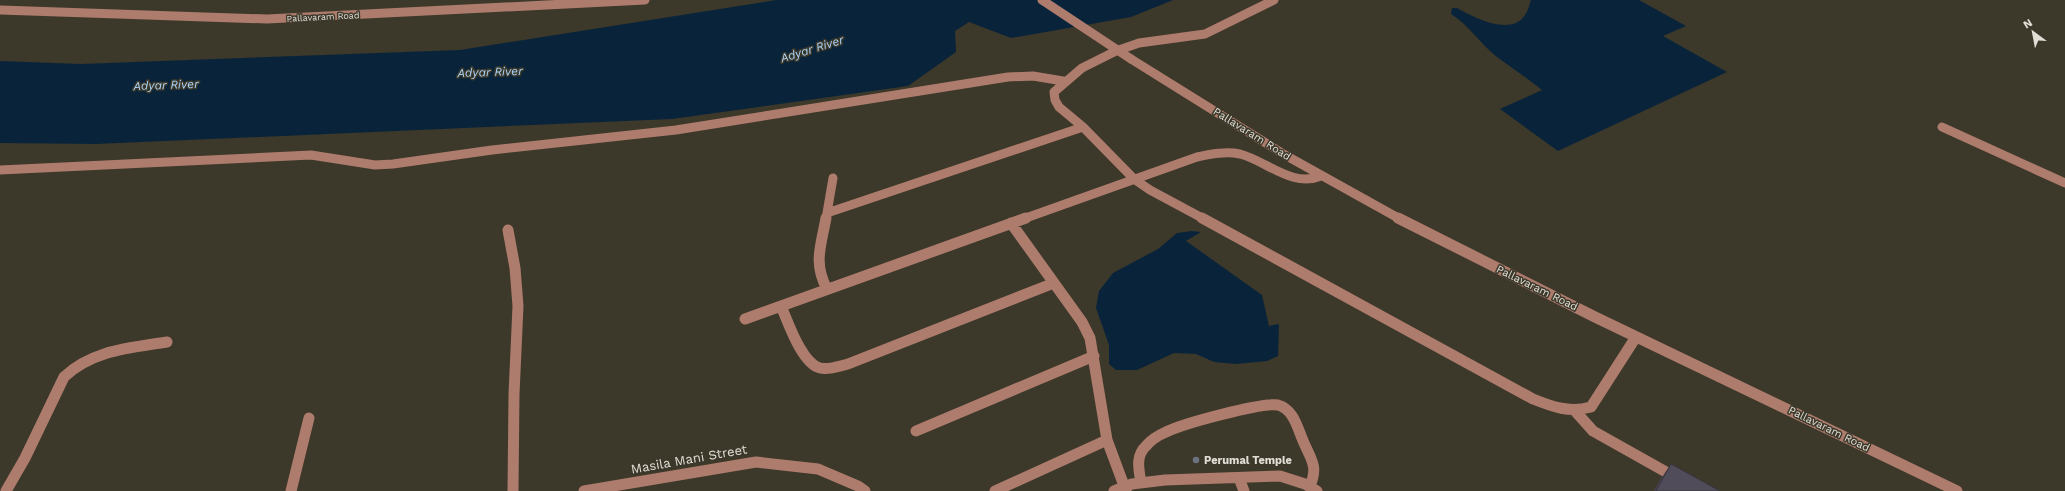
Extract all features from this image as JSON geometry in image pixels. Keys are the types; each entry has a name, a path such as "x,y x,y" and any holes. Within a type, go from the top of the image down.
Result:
{"street":[{"name":"Pallavaram Road","path":"0,10 273,19 645,0"},
{"name":"Pallavaram Road","path":"1042,0 1131,59 1321,176 1379,209 1636,337 1957,491"},
{"path":"1274,0 1205,34 1139,43 1129,46 1077,72 1063,81 1054,92 1055,100 1059,107 1083,127 1134,179 1178,207 1533,399 1559,409 1576,412 1591,407 1636,337"},
{"path":"0,170 311,154 375,165 492,150 676,130 1008,77 1033,76 1063,81"},
{"path":"827,213 1083,127"},
{"path":"1942,127 2065,184"},
{"path":"745,319 1197,156 1222,152 1246,156 1300,180 1314,181 1321,176"},
{"path":"828,289 820,276 818,262 833,178"},
{"path":"1011,223 1082,322 1090,338 1107,440 1122,490 1141,483 1165,480 1280,476 1313,489 1315,474 1313,464 1290,412 1278,405 1266,405 1199,420 1165,432 1145,446 1138,459 1141,483"},
{"path":"508,230 515,268 518,306 514,394 513,491"},
{"path":"781,306 802,350 810,361 818,367 830,369 848,364 1054,283"},
{"path":"6,491 25,458 64,377 70,370 92,357 168,342"},
{"path":"916,431 1094,356"},
{"path":"1576,412 1592,431 1700,491"},
{"path":"291,491 309,418"},
{"path":"995,491 1107,440"},
{"name":"Masila Mani Street","path":"584,491 756,462 818,469 858,486 865,491"},
{"path":"1239,478 1244,491"}],"water":[{"name":"Adyar River","path":"776,0 1173,0 1131,17 1011,38 969,22 955,31 956,52 908,86 672,119 96,144 0,143 0,61 81,64 460,50"},
{"path":"1531,0 1639,0 1686,26 1663,36 1727,72 1558,151 1500,109 1542,90 1497,57 1451,14 1452,8 1457,8 1472,16 1492,23 1502,25 1511,24 1519,21 1525,15"},
{"path":"1192,231 1201,232 1186,241 1262,295 1269,326 1279,324 1278,356 1267,361 1236,364 1214,362 1196,354 1174,353 1137,370 1116,370 1109,364 1109,345 1096,308 1099,291 1113,273 1158,249 1177,233"}],"building":[{"path":"1671,464 1720,491 1656,491"}],"place":[{"name":"Perumal Temple","path":"1196,460"}]}
